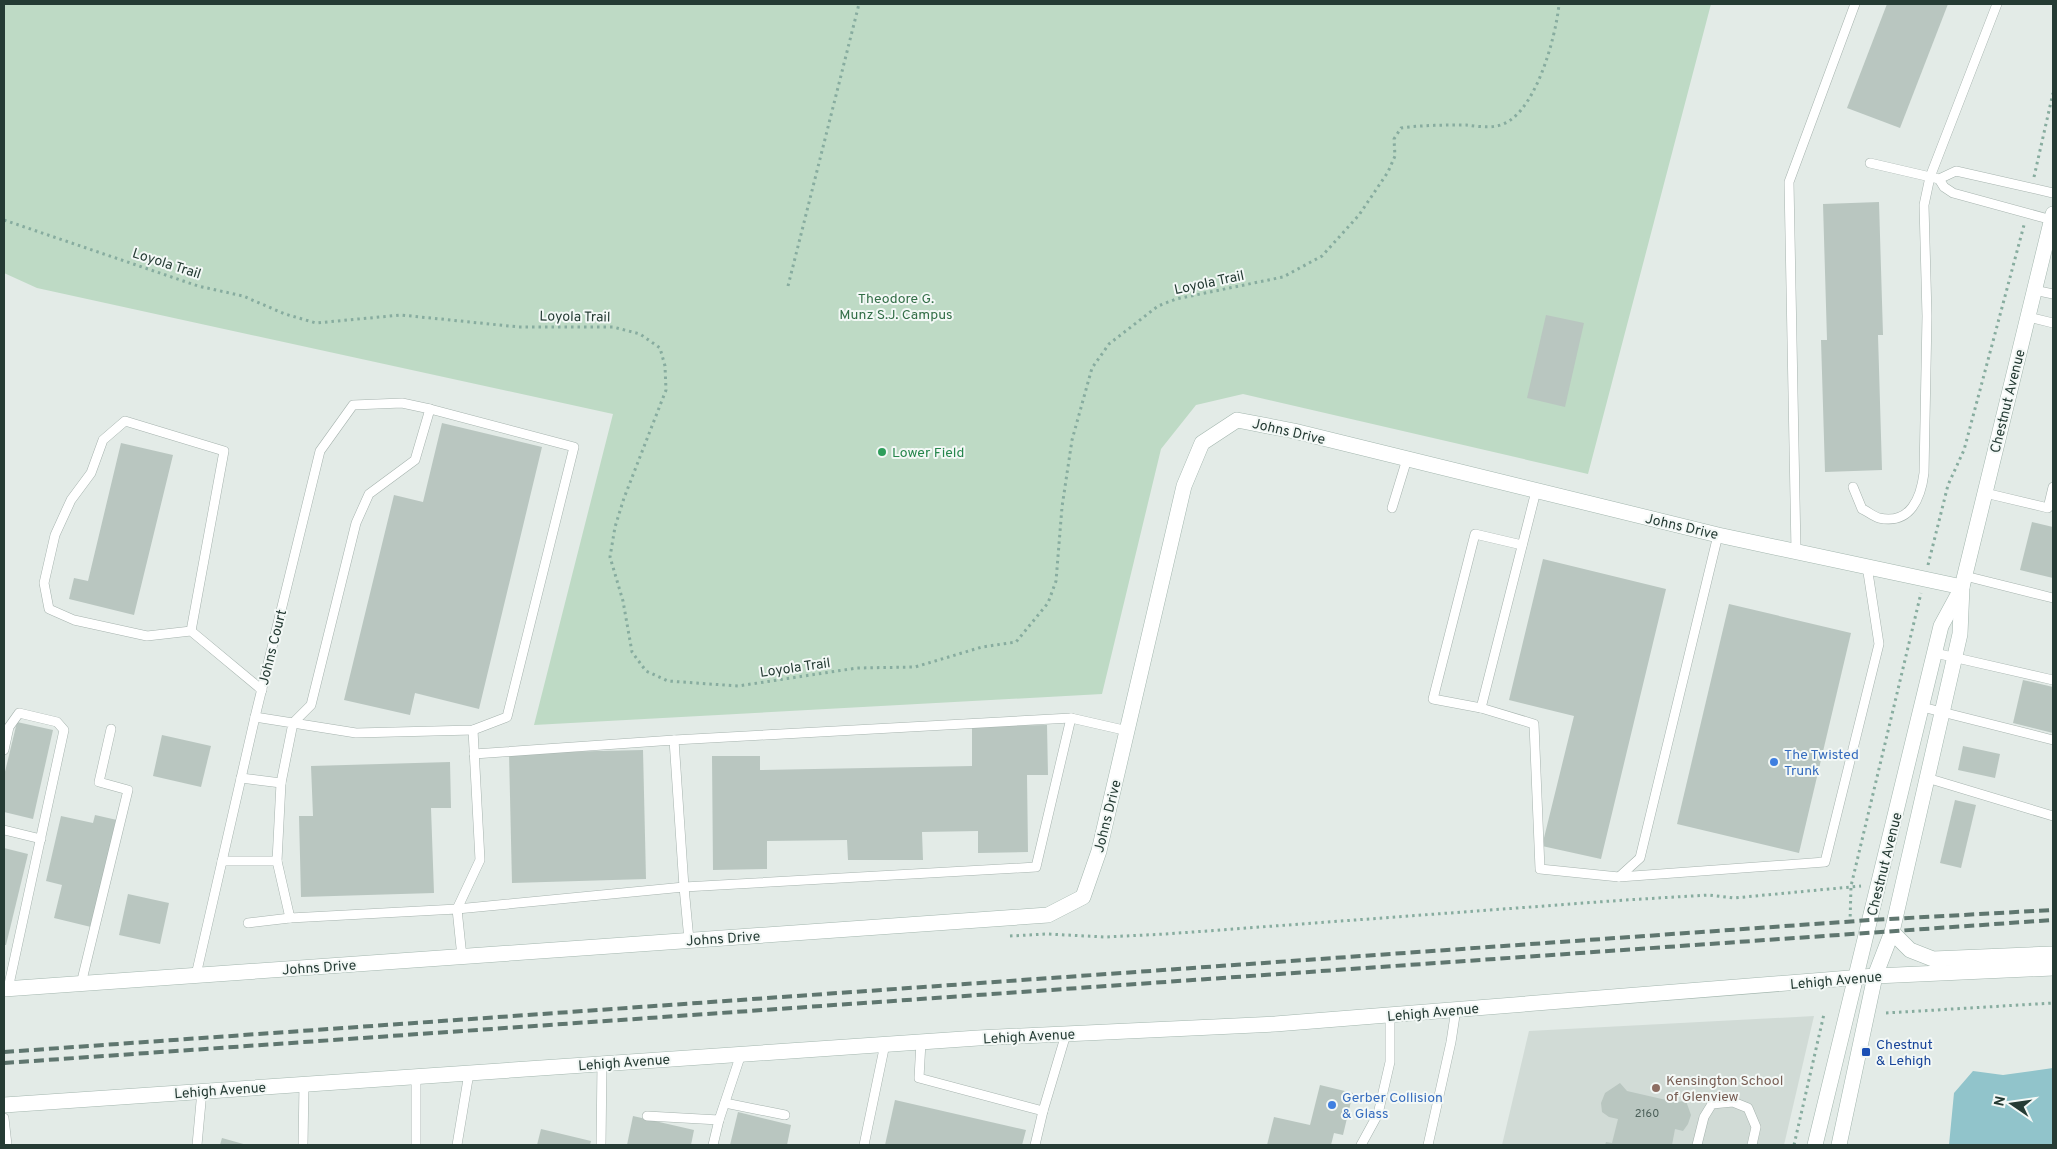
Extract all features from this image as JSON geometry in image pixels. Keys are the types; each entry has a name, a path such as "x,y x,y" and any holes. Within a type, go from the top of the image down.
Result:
{"street":[{"name":"Chestnut Avenue","path":"1839,1145 1875,976 1892,932 1955,658 1960,634 1963,582 2034,290 2051,236 2052,217"},
{"name":"Johns Drive","path":"6,989 1048,915 1083,897 1099,851 1184,486 1202,443 1237,420 1407,459 1718,535 1925,578 1963,582"},
{"name":"Chestnut Avenue","path":"1815,1145 1941,626 1963,582"},
{"path":"1892,932 1910,950 1933,959 2053,954"},
{"name":"Lehigh Avenue","path":"4,1105 885,1044 1275,1024 1875,976 2053,968"}],"lane":[{"path":"1796,551 1788,182 1855,4"},
{"path":"1853,487 1862,509 1879,518 1898,517 1914,508 1921,493 1924,473 1927,316 1924,204 1997,4"},
{"path":"1870,163 1935,178 1956,171 2053,193"},
{"path":"1935,178 1953,193 2028,213 2052,217"},
{"path":"2034,290 2053,294"},
{"path":"2028,317 2053,323"},
{"name":"Johns Court","path":"196,975 255,717 320,451 353,405 402,403 430,409"},
{"path":"255,717 293,723 356,733 473,730 506,717 574,447 430,409 415,460 369,494 356,523 311,705 293,723 281,783 277,861 290,918"},
{"path":"191,631 224,451 125,421 104,440 91,473 71,500 55,535 44,583 49,609 74,620 146,636 191,631 262,690"},
{"path":"1392,508 1407,459"},
{"path":"1985,493 2048,508 2053,487"},
{"path":"1481,708 1536,491"},
{"path":"1522,545 1475,534 1433,699 1481,708 1534,724 1540,869 1619,877 1825,862 1879,644 1867,566"},
{"path":"1619,877 1640,858 1718,535"},
{"path":"1963,582 2053,598"},
{"path":"1935,653 2053,680"},
{"path":"1922,707 2053,740"},
{"path":"4,750 9,727 19,713 56,722 64,730 6,989"},
{"path":"474,754 674,740 1071,718 1128,731"},
{"path":"248,923 290,918 457,909 684,887 1036,867 1071,718"},
{"path":"81,984 128,790 99,782 111,729"},
{"path":"462,957 457,909 480,860 473,730"},
{"path":"674,740 689,940"},
{"path":"241,778 281,783"},
{"path":"1927,778 2053,816"},
{"path":"4,830 41,839"},
{"path":"222,862 277,861"},
{"path":"1428,1145 1449,1052 1456,1009"},
{"path":"1361,1145 1378,1114 1390,1062 1390,1015"},
{"path":"1035,1145 1066,1034"},
{"path":"921,1042 919,1078 1043,1111"},
{"path":"864,1145 885,1044"},
{"path":"713,1145 719,1120 741,1054"},
{"path":"601,1145 602,1063"},
{"path":"457,1145 469,1073"},
{"path":"416,1076 416,1145"},
{"path":"304,1084 304,1145"},
{"path":"197,1145 202,1091"},
{"path":"1697,1145 1704,1117 1712,1104 1733,1102 1748,1108 1756,1127 1752,1145"},
{"path":"725,1103 784,1115"},
{"path":"647,1116 719,1120"},
{"path":"4,1118 7,1145"}],"path":[{"path":"788,286 858,4"},
{"name":"Loyola Trail","path":"4,220 198,286 243,296 285,314 316,323 401,315 520,326 612,327 640,334 660,348 665,366 666,390 624,498 615,527 610,556 623,602 632,652 646,671 668,681 738,686 857,668 915,667 982,647 1016,642 1048,602 1056,582 1062,507 1072,440 1092,368 1109,344 1158,306 1176,299 1283,277 1322,256 1359,215 1388,172 1395,156 1394,139 1401,128 1439,124 1497,126 1516,118 1544,70 1557,24 1559,4"},
{"path":"2031,189 2053,93"},
{"path":"1850,928 1851,886 1948,485 1964,450 2028,213"},
{"path":"1000,936 1047,934 1105,937 1166,934 1624,900 1709,895 1734,898 1851,886 1868,887"},
{"path":"1886,1013 2053,1003"},
{"path":"1794,1145 1824,1014"},
{"path":"1822,1022 1830,1018"}],"shaded area":[{"name":"Kensington School of Glenview","path":"1814,1016 1784,1145 1502,1145 1529,1031"}],"green space":[{"name":"Theodore G. Munz S.J. Campus","path":"4,4 1711,4 1588,474 1243,394 1196,405 1161,449 1102,694 534,725 613,414 37,288 4,273"}],"water":[{"path":"2053,1068 2053,1145 1949,1145 1954,1093 1973,1071 2003,1075"}],"building":[{"path":"1887,4 1948,4 1900,128 1847,108"},
{"path":"1879,202 1883,335 1878,335 1882,470 1825,472 1821,340 1827,340 1823,204"},
{"path":"1546,315 1584,323 1565,407 1527,398"},
{"path":"442,423 542,447 479,709 415,693 410,715 344,700 394,495 423,502"},
{"path":"121,443 173,455 134,615 69,599 74,578 88,581"},
{"path":"2032,522 2053,527 2053,578 2020,570"},
{"path":"1543,559 1666,589 1601,859 1542,846 1574,716 1509,700"},
{"path":"1729,604 1851,633 1799,853 1677,824"},
{"path":"2023,680 2053,687 2053,733 2013,723"},
{"path":"17,722 53,730 33,819 4,812 4,776"},
{"path":"1047,725 1048,775 1027,775 1028,852 978,853 978,831 922,832 923,860 848,860 847,840 767,841 767,869 713,870 712,756 760,756 760,770 972,766 972,726"},
{"path":"162,735 211,746 201,787 153,776"},
{"path":"1963,746 2000,754 1995,778 1958,770"},
{"path":"643,750 646,879 512,883 509,753"},
{"path":"450,762 451,808 431,808 434,893 301,897 299,816 313,816 311,766"},
{"path":"1955,800 1976,805 1961,868 1940,863"},
{"path":"95,815 117,820 91,927 54,918 62,885 46,881 61,816 93,823"},
{"path":"4,848 28,854 6,945 4,945"},
{"path":"128,894 169,903 160,944 119,935"},
{"path":"1620,1083 1627,1091 1675,1102 1686,1101 1691,1115 1683,1131 1675,1129 1672,1145 1605,1145 1606,1142 1612,1143 1618,1119 1609,1117 1602,1112 1601,1103 1605,1093"},
{"name":"Gerber Collision & Glass","path":"1320,1085 1353,1093 1343,1135 1334,1133 1331,1145 1267,1145 1274,1117 1310,1125"},
{"path":"895,1100 1026,1130 1022,1145 885,1145"},
{"path":"738,1112 791,1125 787,1145 730,1145"},
{"path":"633,1116 694,1130 691,1145 627,1145"},
{"path":"541,1129 591,1141 590,1145 537,1145"},
{"path":"222,1138 247,1145 220,1145"}],"railway":[{"path":"4,1052 1871,920 2053,910"},
{"path":"4,1063 2053,920"}],"place":[{"name":"Lower Field","path":"882,452"},
{"name":"The Twisted Trunk","path":"1774,762"},
{"name":"Chestnut & Lehigh","path":"1866,1052"},
{"name":"Kensington School of Glenview","path":"1656,1088"},
{"name":"Gerber Collision & Glass","path":"1332,1105"}]}
